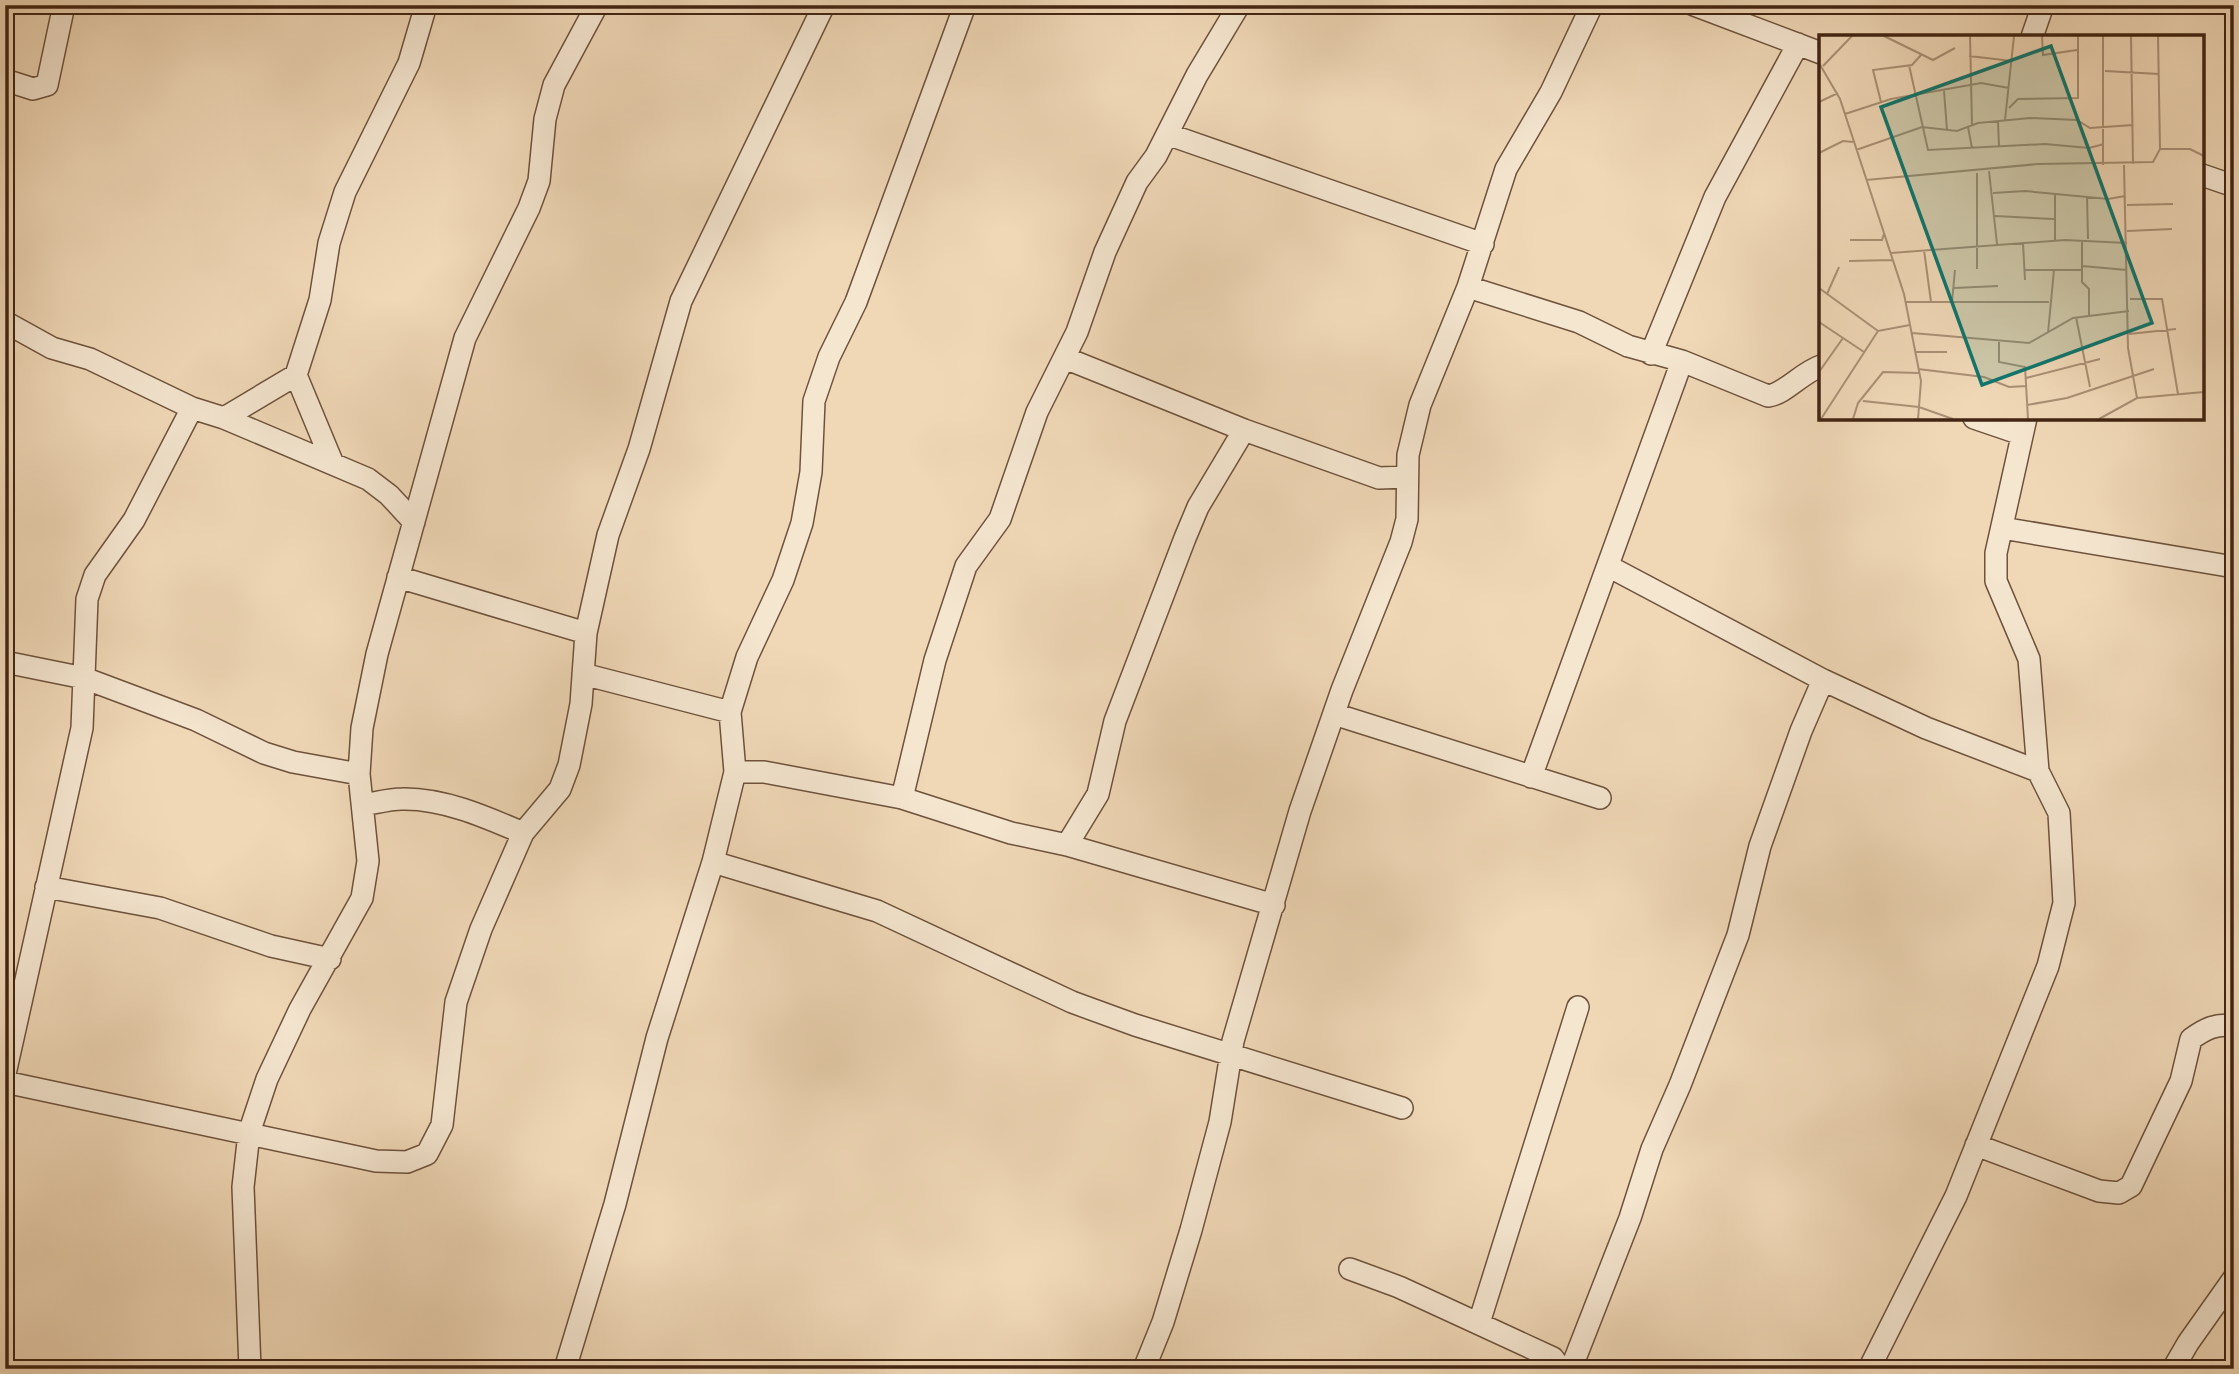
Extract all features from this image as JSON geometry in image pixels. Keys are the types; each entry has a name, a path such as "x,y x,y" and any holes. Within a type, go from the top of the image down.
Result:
{"street":[{"path":"5,80 33,89 47,85 64,5"},
{"path":"333,464 296,375 320,300 329,243 345,192 409,63 426,5"},
{"path":"250,1369 243,1187 249,1133 267,1079 300,1009 362,898 368,861 359,774 362,728 398,577 465,338 539,181 545,119 554,85 597,5"},
{"path":"5,1082 376,1161 407,1162 427,1154 442,1125 456,1002 504,873 523,833 560,789 569,765 583,674 586,633 608,535 639,449 681,301 824,5"},
{"path":"565,1369 615,1204 657,1038 713,862 735,772 730,712 747,657 783,580 802,523 811,472 814,401 829,357 856,302 964,5"},
{"path":"902,798 935,660 965,566 1000,519 1037,412 1065,358 1123,211 1239,5"},
{"path":"1144,1369 1163,1322 1191,1230 1220,1122 1231,1054 1300,811 1334,714 1401,542 1407,519 1406,477 1420,405 1468,287 1506,169 1551,92 1592,5"},
{"path":"1694,5 1819,52"},
{"path":"2033,35 2043,5"},
{"path":"1651,354 1715,197 1798,44"},
{"path":"1167,134 1483,244"},
{"path":"2204,176 2234,186"},
{"path":"1468,287 1579,322 1651,354 1682,361 1769,396 1778,395 1804,372 1819,367"},
{"path":"6,324 52,348 90,359 192,408 224,418 333,464 378,487 414,522"},
{"path":"1065,358 1244,430 1379,478 1406,477"},
{"path":"1531,777 1682,361"},
{"path":"224,418 296,375"},
{"path":"5,1074 82,728 87,599 95,575 134,520 192,408"},
{"path":"1869,1369 1939,1234 2048,966 2064,903 2059,813 2038,771 2029,659 1996,581 1996,553 2024,426 1986,420"},
{"path":"1067,845 1098,794 1115,721 1198,507 1244,430"},
{"path":"2002,528 2234,568"},
{"path":"1608,566 1823,680 1926,728 2038,771"},
{"path":"398,577 586,633"},
{"path":"5,662 84,678 196,720 264,753 293,762 359,774"},
{"path":"583,674 730,712"},
{"path":"1571,1369 1630,1218 1652,1149 1681,1084 1738,934 1759,846 1801,731 1823,680"},
{"path":"1334,714 1600,798"},
{"path":"735,772 765,772 902,798 1011,833 1067,845 1274,905"},
{"path":"363,805 402,799 440,805 475,813 523,833"},
{"path":"713,862 877,911 1072,1002 1402,1108"},
{"path":"46,887 160,908 271,946 330,959"},
{"path":"1479,1323 1578,1007"},
{"path":"1976,1144 2099,1191 2119,1193 2131,1186 2181,1081 2191,1039 2205,1029 2222,1024 2234,1026"},
{"path":"1350,1269 1399,1287 1479,1323 1553,1358 1562,1369"},
{"path":"2173,1369 2234,1278"}]}
